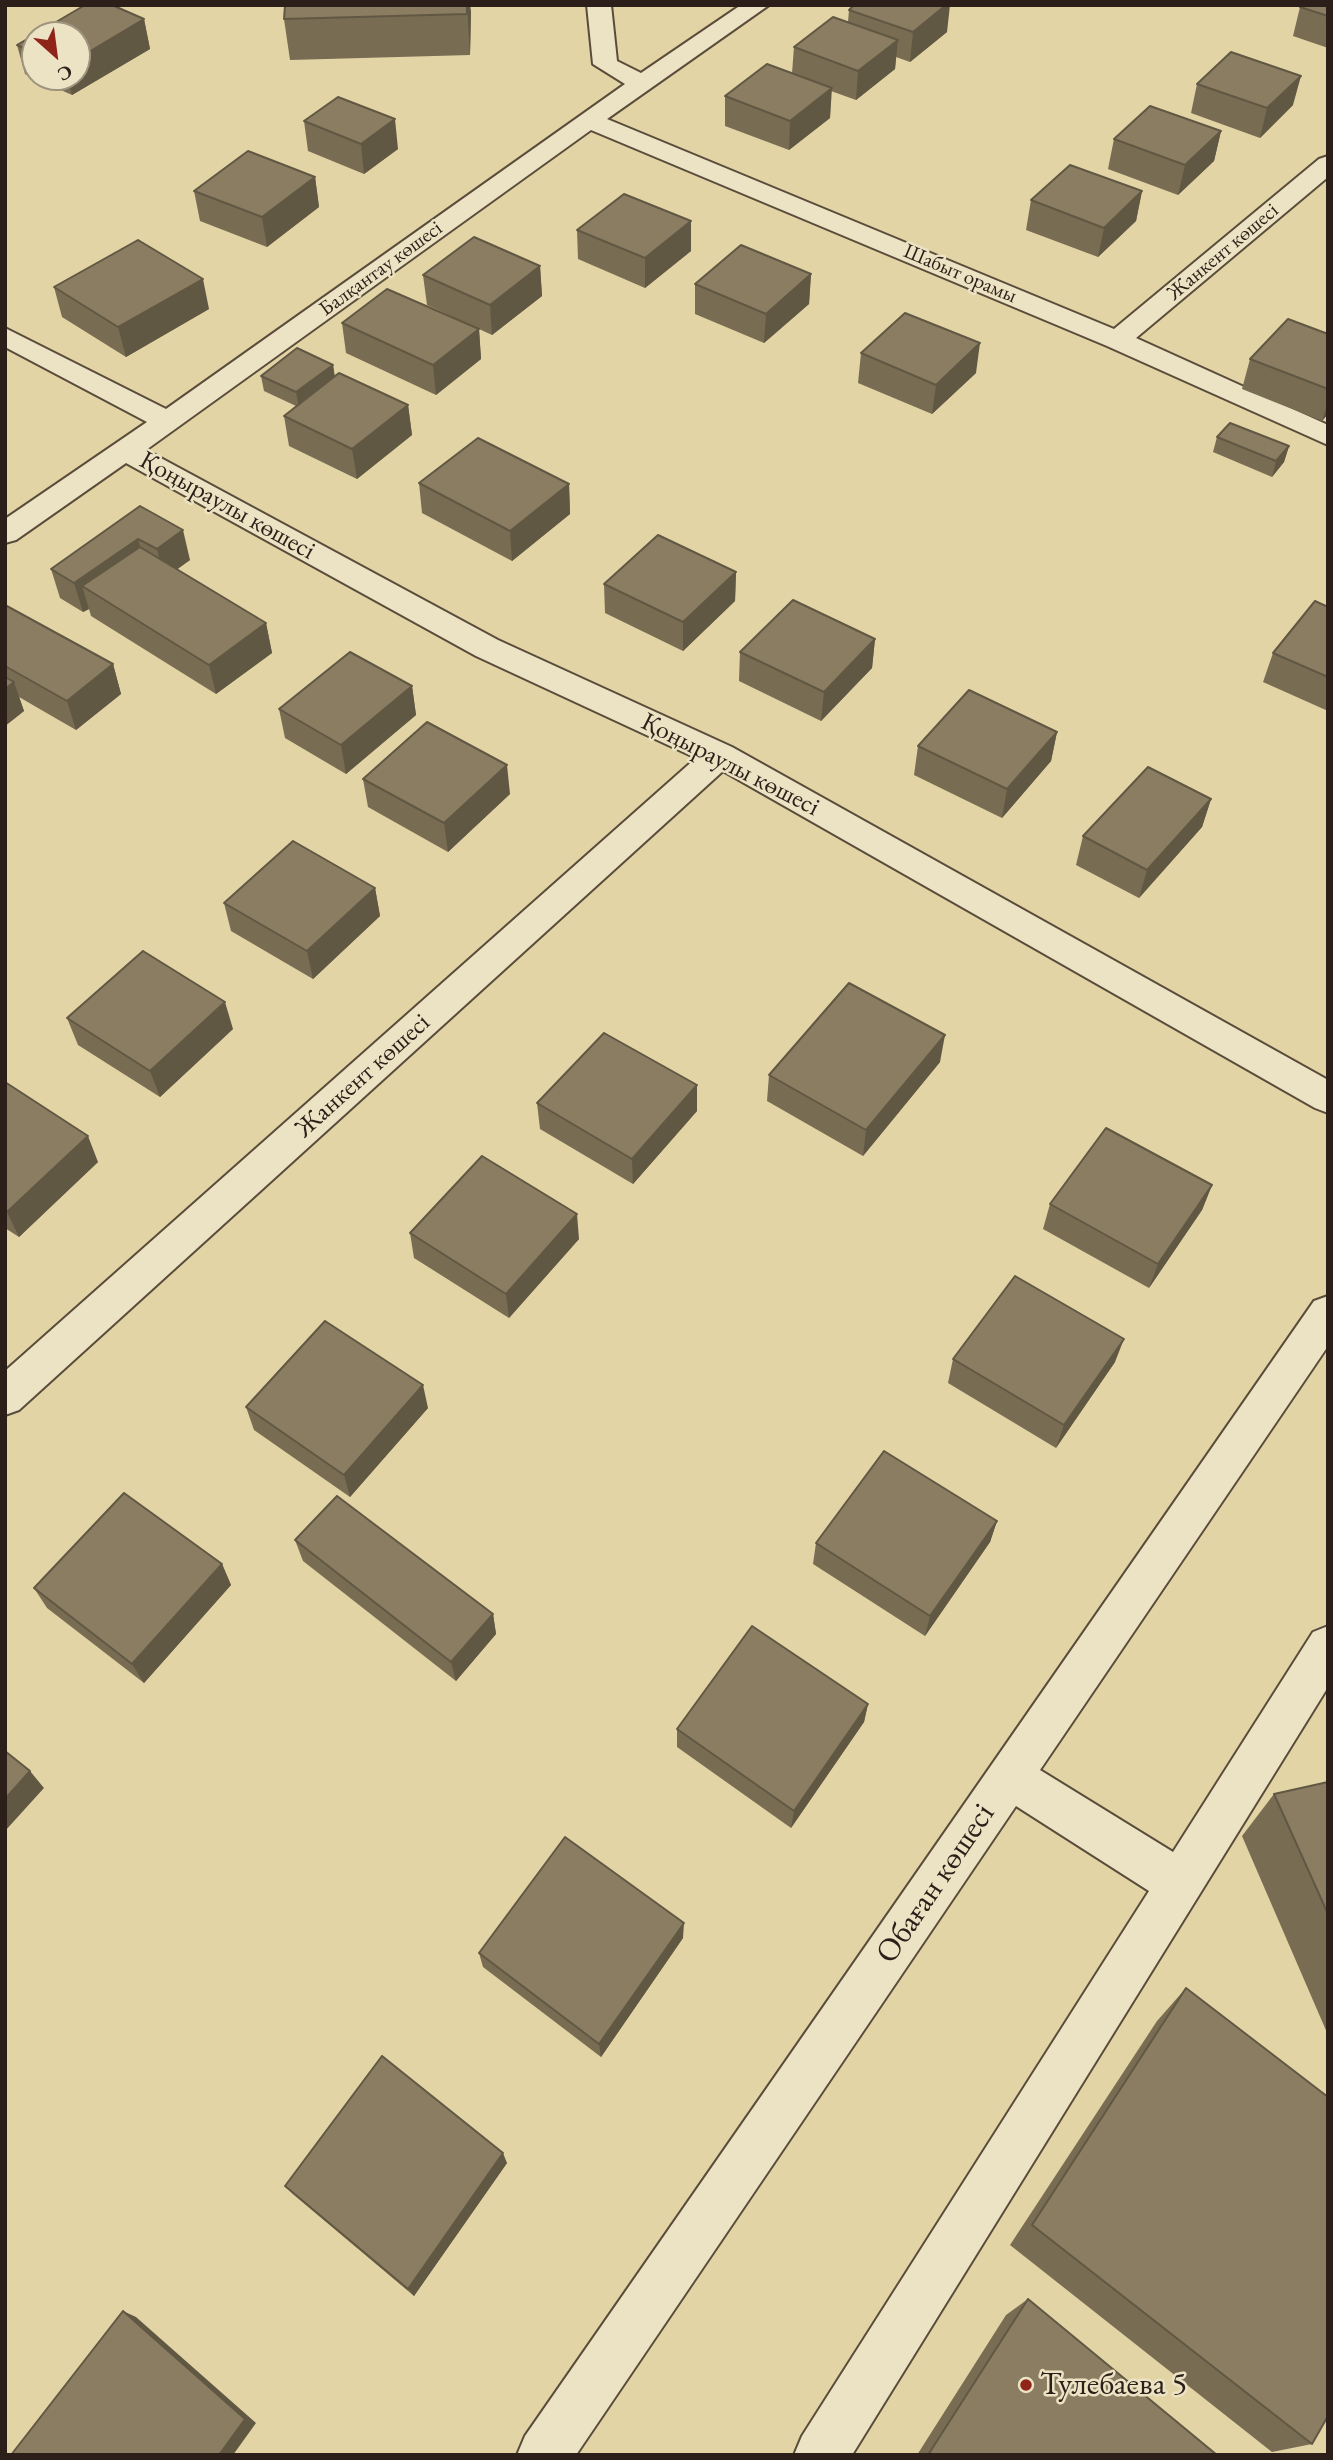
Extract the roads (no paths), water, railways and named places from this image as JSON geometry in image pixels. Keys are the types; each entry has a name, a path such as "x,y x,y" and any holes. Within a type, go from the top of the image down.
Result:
{"street":[{"path":"598,5 605,64 642,84"},
{"name":"Балқантау көшесі","path":"5,533 168,421 589,120 757,5"},
{"name":"Шабыт орамы","path":"589,120 1118,340 1328,436"},
{"name":"Жанкент көшесі","path":"1118,340 1328,164"},
{"path":"5,337 168,421"},
{"name":"Қоңыраулы көшесі","path":"124,450 487,649 720,755 1328,1098"},
{"name":"Жанкент көшесі","path":"5,1396 720,755"},
{"name":"Обаған көшесі","path":"544,2455 1328,1313"},
{"path":"821,2455 1328,1647"},
{"path":"1009,1776 1179,1883"}],"place":[{"name":"Тулебаева 5","path":"1026,2385"}]}
